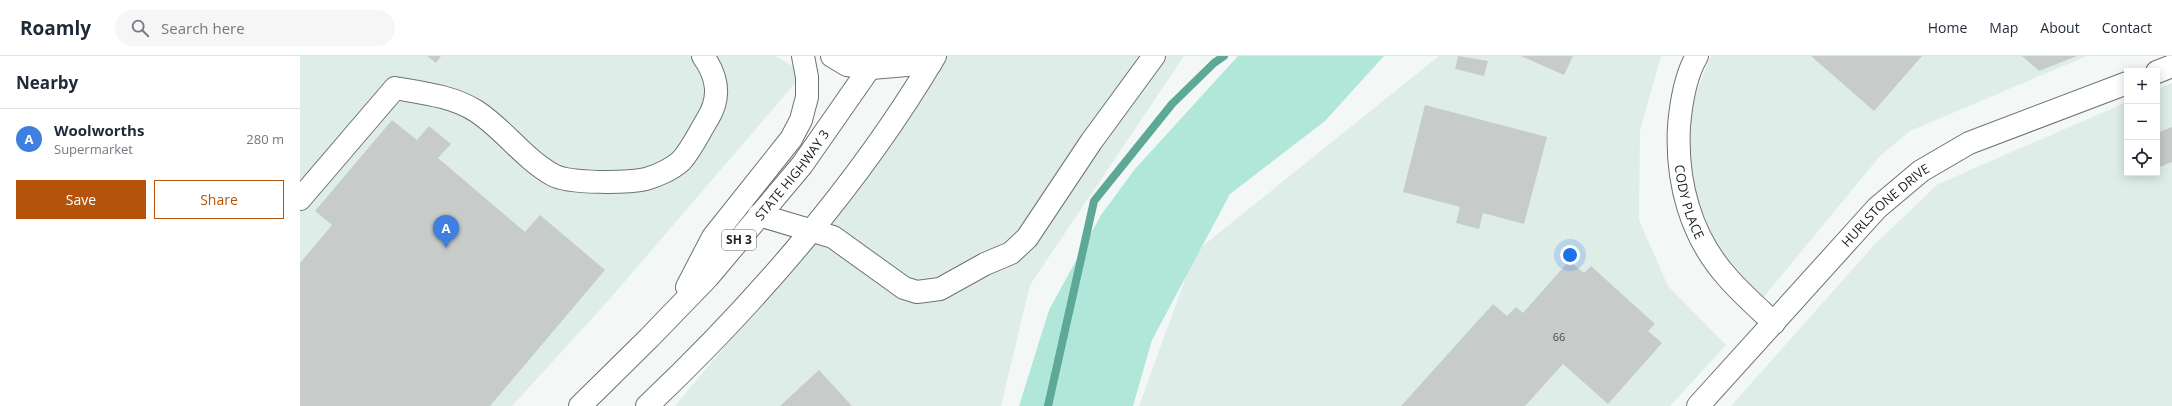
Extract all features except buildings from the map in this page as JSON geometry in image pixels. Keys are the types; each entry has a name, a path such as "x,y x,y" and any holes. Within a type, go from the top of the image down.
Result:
{"main road":[{"path":"300,199 395,88 447,98 459,102 476,111 494,124 542,168 555,176 590,182 646,179 664,172 681,160 712,112 717,98 717,83 711,67 703,56"},
{"path":"675,311 713,238 791,139 801,120 807,97 807,77 803,56"},
{"path":"832,56 847,65 933,59"},
{"path":"759,215 833,237 904,288 917,292 940,289 985,264 1011,253 1027,238 1091,142 1154,56"},
{"name":"CODY PLACE","path":"1697,56 1691,65 1680,110 1678,154 1684,197 1701,240 1727,277 1774,323"},
{"path":"647,406 746,305 811,230 876,146 933,59"},
{"name":"STATE HIGHWAY 3","path":"580,406 708,277 802,165 874,62"},
{"path":"2160,71 2172,66"},
{"name":"HURLSTONE DRIVE","path":"1698,406 1877,208 1921,171 1969,143 2124,84"}],"shaded area":[{"path":"300,56 776,56 804,73 608,301 512,406 300,406"},
{"path":"941,56 1184,56 1030,285 1001,406 675,406 788,271"},
{"path":"1439,56 1661,56 1640,131 1639,220 1668,286 1726,345 1670,406 1139,406 1195,252"},
{"path":"1711,56 2087,56 1910,131 1880,156 1763,298 1741,278 1720,252 1696,199 1681,129"},
{"path":"2172,83 2172,406 1731,406 1874,245 1938,184 2124,103 2124,176 2160,176 2160,88"}],"green space":[{"path":"1238,56 1384,56 1325,121 1230,194 1152,340 1133,406 1019,406 1049,310 1101,215 1135,169"}],"waterway":[{"path":"1048,406 1094,201 1172,104 1214,63 1224,56"}],"place":[{"name":"Woolworths","path":"446,248"}]}
